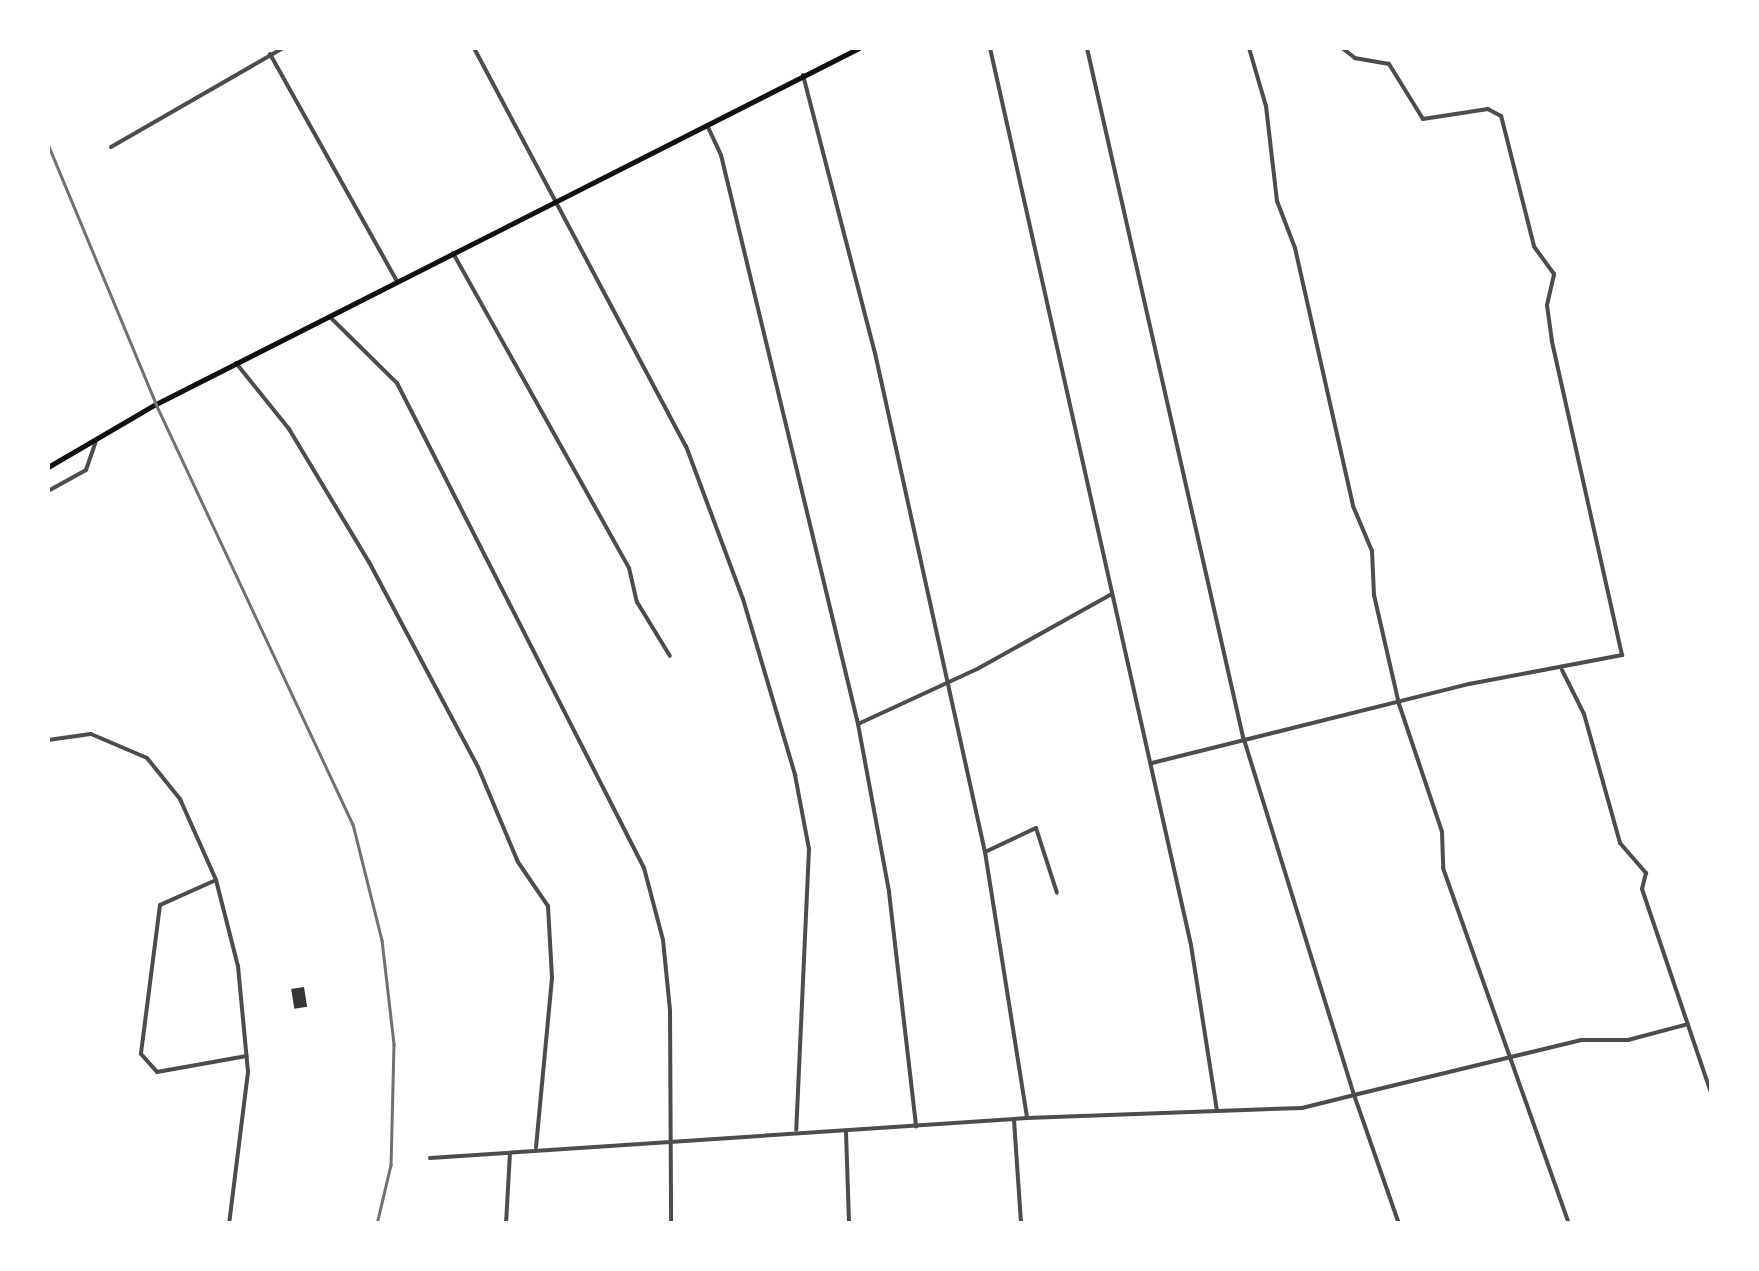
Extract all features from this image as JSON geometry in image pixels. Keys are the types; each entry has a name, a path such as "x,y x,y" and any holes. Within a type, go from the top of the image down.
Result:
{"main road":[{"path":"48,466 156,404 859,48"}],"street":[{"path":"110,148 283,48"},
{"path":"474,48 686,446 743,599 794,775 811,890 796,1131"},
{"path":"990,48 1152,763 1217,1111"},
{"path":"1087,48 1244,737 1354,1096 1399,1224"},
{"path":"1249,48 1266,106 1276,201 1295,248 1343,468 1372,550 1374,595 1399,704 1442,832 1443,868 1570,1224"},
{"path":"1152,763 1244,737 1618,660 1623,652 1552,341 1547,305 1554,274 1534,246 1512,148 1494,110 1424,120 1389,64 1355,58 1342,48"},
{"path":"270,54 398,283"},
{"path":"803,74 870,335 944,684 985,852 1027,1118"},
{"path":"707,125 722,155 858,724 889,892 916,1128"},
{"path":"453,254 622,554 637,602 670,656"},
{"path":"331,318 397,383 644,868 663,940 670,1010 671,1224"},
{"path":"236,364 289,429 369,562 478,768 518,862 548,906 551,997 536,1148"},
{"path":"48,491 86,470 96,438"},
{"path":"858,724 944,684 1112,594"},
{"path":"1562,670 1584,714 1620,842 1644,867 1642,890 1712,1096"},
{"path":"48,740 90,734 146,758 180,799 216,880 238,966 248,1056 244,1140 229,1224"},
{"path":"985,852 1038,830 1058,893"},
{"path":"216,880 160,906 141,1054 157,1072 248,1056"},
{"path":"430,1158 796,1131 846,1132 1027,1118 1302,1108 1512,1059 1688,1024"},
{"path":"1014,1120 1021,1224"},
{"path":"846,1132 849,1224"},
{"path":"506,1224 510,1153"}],"building":[{"path":"304,987 307,1007 294,1009 291,989"}],"railway":[{"path":"48,144 156,404 353,824 382,940 394,1044 391,1165 377,1224"}]}
